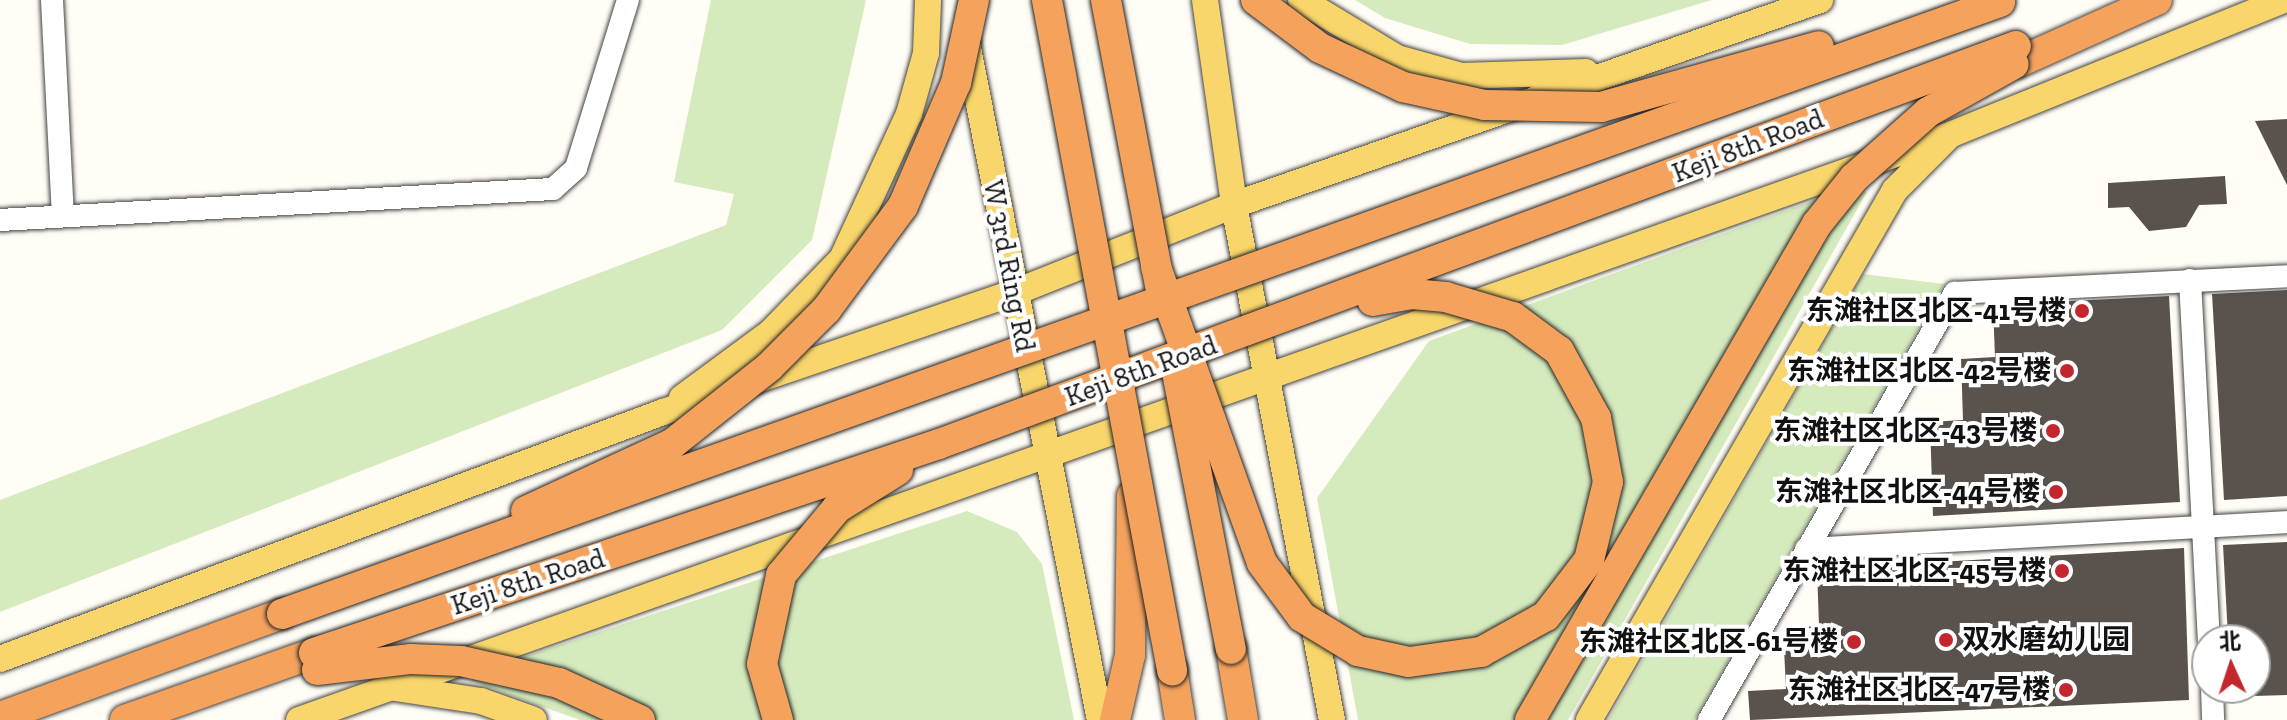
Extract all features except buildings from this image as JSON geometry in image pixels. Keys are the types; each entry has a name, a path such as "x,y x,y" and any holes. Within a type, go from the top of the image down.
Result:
{"highway":[{"path":"282,614 623,470 672,444 769,367 826,310 903,206 956,83 974,0"},
{"path":"1047,0 1180,720"},
{"path":"1106,0 1243,720"},
{"path":"1256,0 1320,48 1403,87 1485,105 1601,107 1819,46 1916,32"},
{"name":"Keji 8th Road","path":"316,662 939,444 2018,54 2149,0"},
{"path":"1530,720 1817,224 1854,178 1928,112 2018,54 2157,0"},
{"name":"Keji 8th Road","path":"0,717 2003,1"},
{"path":"1156,267 1262,563 1302,617 1358,651 1409,662 1481,652 1546,616 1589,560 1608,482 1591,403 1559,351 1513,317 1446,297 1412,294 1290,317"},
{"path":"778,720 762,664 781,575 837,508 939,444"},
{"path":"1115,720 1130,655 1133,458"},
{"path":"125,720 188,697 316,662 411,659 461,661 559,683 640,720"}],"main road":[{"path":"663,412 770,333 842,259 909,114 926,53 928,0"},
{"name":"W 3rd Ring Rd","path":"959,0 1013,293 1049,457 1100,720"},
{"path":"1205,0 1234,205 1332,720"},
{"path":"1301,0 1397,58 1462,76 1609,71"},
{"path":"0,659 663,412 1013,293 1234,205 1609,71 1820,0"},
{"name":"Keji 8th Road","path":"299,720 1049,457 1952,134 2283,0"},
{"path":"1589,720 1895,190 1952,134"},
{"path":"392,688 481,701 534,720"}],"street":[{"path":"52,0 63,216"},
{"path":"0,220 553,189 576,168 628,0"},
{"path":"1709,720 1955,293 2287,276"},
{"path":"2190,280 2208,624"},
{"path":"1806,549 2287,522"}],"green space":[{"path":"711,0 866,0 812,240 722,330 0,612 0,500 726,225 734,194 674,182"},
{"path":"1355,0 1712,0 1562,45 1470,44 1385,18"},
{"path":"1853,186 1867,192 1568,720 1358,720 1317,498 1429,341"},
{"path":"1863,274 1944,284 1694,720 1608,720"},
{"path":"967,511 1017,532 1042,564 1074,720 580,720 471,681 478,672"}],"place":[{"name":"东滩社区北区-41号楼","path":"2082,311"},
{"name":"东滩社区北区-42号楼","path":"2067,371"},
{"name":"东滩社区北区-43号楼","path":"2053,431"},
{"name":"东滩社区北区-44号楼","path":"2056,492"},
{"name":"东滩社区北区-45号楼","path":"2062,571"},
{"name":"双水磨幼儿园","path":"1946,640"},
{"name":"东滩社区北区-61号楼","path":"1854,642"},
{"name":"东滩社区北区-47号楼","path":"2066,690"}]}
